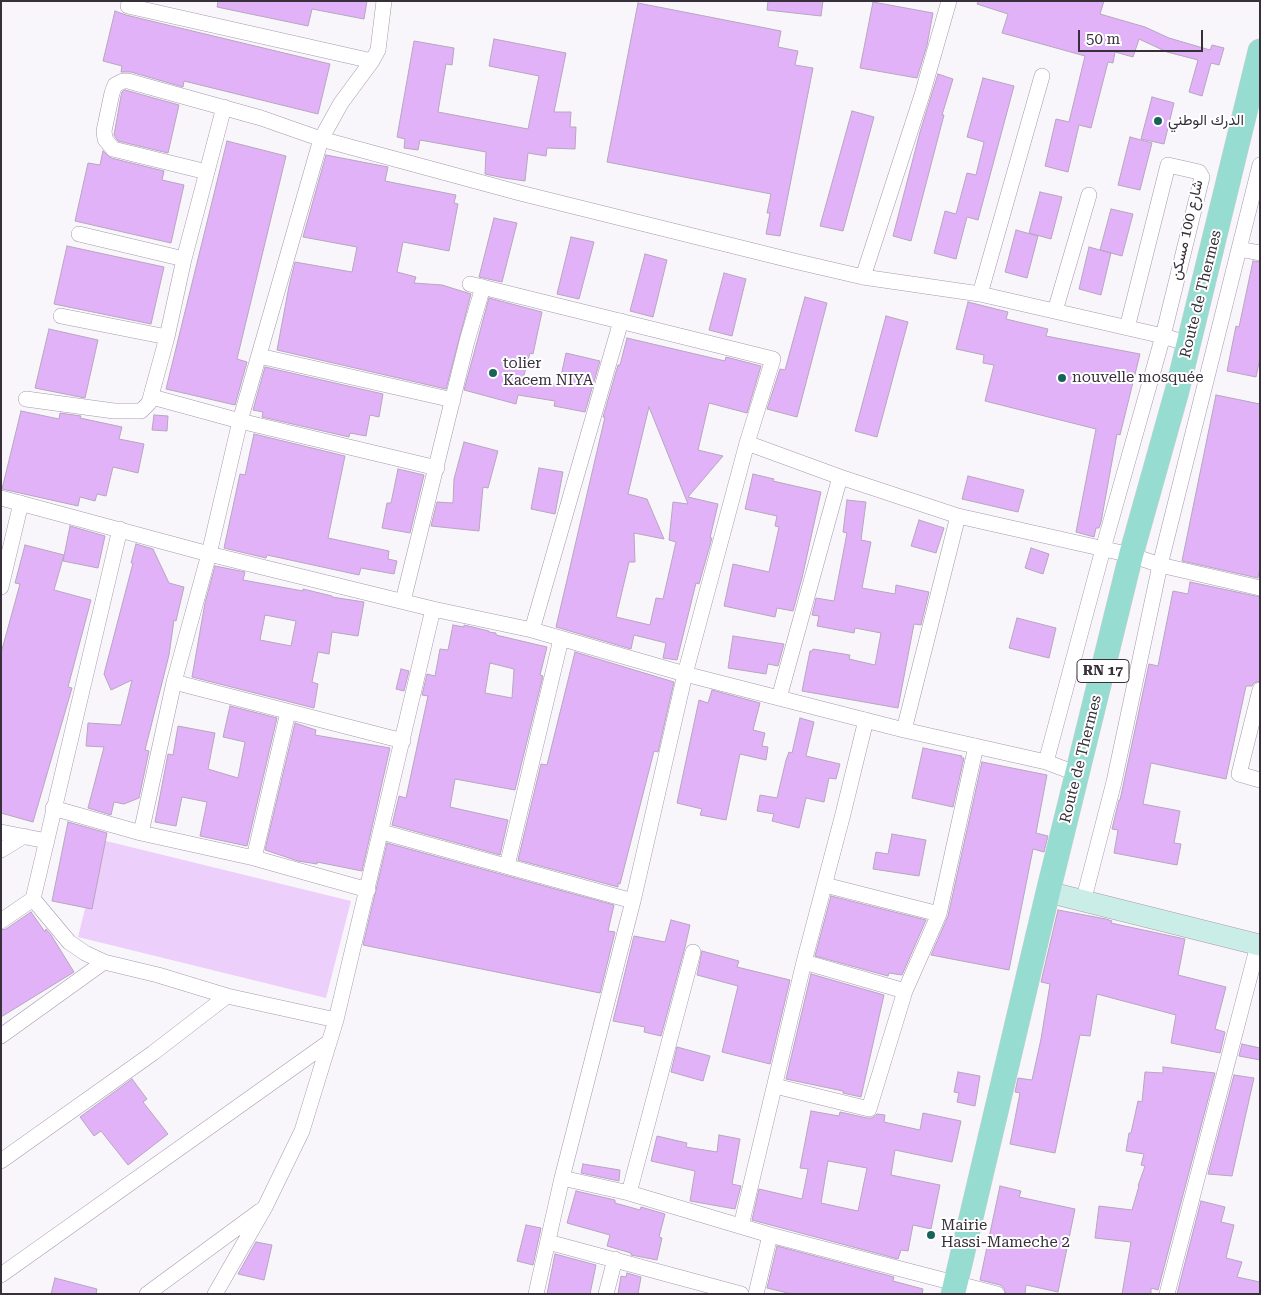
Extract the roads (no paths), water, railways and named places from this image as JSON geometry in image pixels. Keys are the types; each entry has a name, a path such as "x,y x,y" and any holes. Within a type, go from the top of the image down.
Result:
{"main road":[{"name":"Route de Thermes","path":"954,1289 1048,892 1131,555 1188,344 1260,51"},
{"path":"1048,892 1259,945"}],"street":[{"path":"141,833 174,682 209,554 240,422 321,139 341,103 378,50 384,1"},
{"path":"863,277 922,95 949,1"},
{"path":"128,6 372,61"},
{"path":"980,294 1042,76"},
{"path":"207,172 112,148 105,139 104,130 115,85 128,81 261,118 321,139 520,193 863,277 980,294 1163,336 1188,344"},
{"path":"26,399 114,411 133,412 143,410 152,396 184,259 224,107"},
{"name":"شارع 100 مسكن","path":"1127,328 1168,166 1199,172 1202,177 1163,336"},
{"path":"1083,902 1114,782 1160,565 1260,166"},
{"path":"1055,311 1089,195"},
{"path":"79,234 184,259"},
{"path":"1239,249 1260,253"},
{"path":"403,601 467,341 476,285 773,359 747,443 685,674 633,901 562,1178 536,1294"},
{"path":"61,316 167,337"},
{"path":"532,630 621,322"},
{"path":"1046,762 1163,336"},
{"path":"259,356 453,400"},
{"path":"152,396 240,422 437,468"},
{"path":"747,443 840,477 958,516 1131,555 1160,565 1260,588"},
{"path":"779,698 840,477"},
{"path":"1,498 209,554 434,609 532,630 685,674 904,730 1046,762 1078,774"},
{"path":"1,586 21,504"},
{"path":"904,730 958,516"},
{"path":"1,921 33,899 120,529"},
{"path":"215,1294 265,1207 302,1131 336,1020 434,609"},
{"path":"508,866 561,639"},
{"path":"174,682 403,742"},
{"path":"1260,690 1239,774 1260,780"},
{"path":"254,858 288,712"},
{"path":"741,1226 804,962 866,720"},
{"path":"775,1086 868,1109 905,991 939,914 976,746"},
{"path":"54,808 141,833 254,858 368,890"},
{"path":"1,832 47,841"},
{"path":"382,832 633,901"},
{"path":"1,850 24,836"},
{"path":"824,885 939,914"},
{"path":"33,899 69,942 85,953 104,962 158,975 227,996 336,1020"},
{"path":"1167,1294 1259,945"},
{"path":"629,1193 693,952"},
{"path":"1,1036 104,962"},
{"path":"804,962 905,991"},
{"path":"1,1161 153,1054 227,996"},
{"path":"1,1275 329,1042"},
{"path":"562,1178 629,1193 954,1289 997,1294"},
{"path":"148,1294 265,1207"},
{"path":"756,1294 770,1235"},
{"path":"548,1242 741,1294"},
{"path":"606,1294 615,1259"}],"place":[{"name":"الدرك الوطني","path":"1158,121"},
{"name":"tolier Kacem NIYA","path":"493,373"},
{"name":"nouvelle mosquée","path":"1062,378"},
{"name":"Mairie Hassi-Mameche 2","path":"931,1235"}]}
